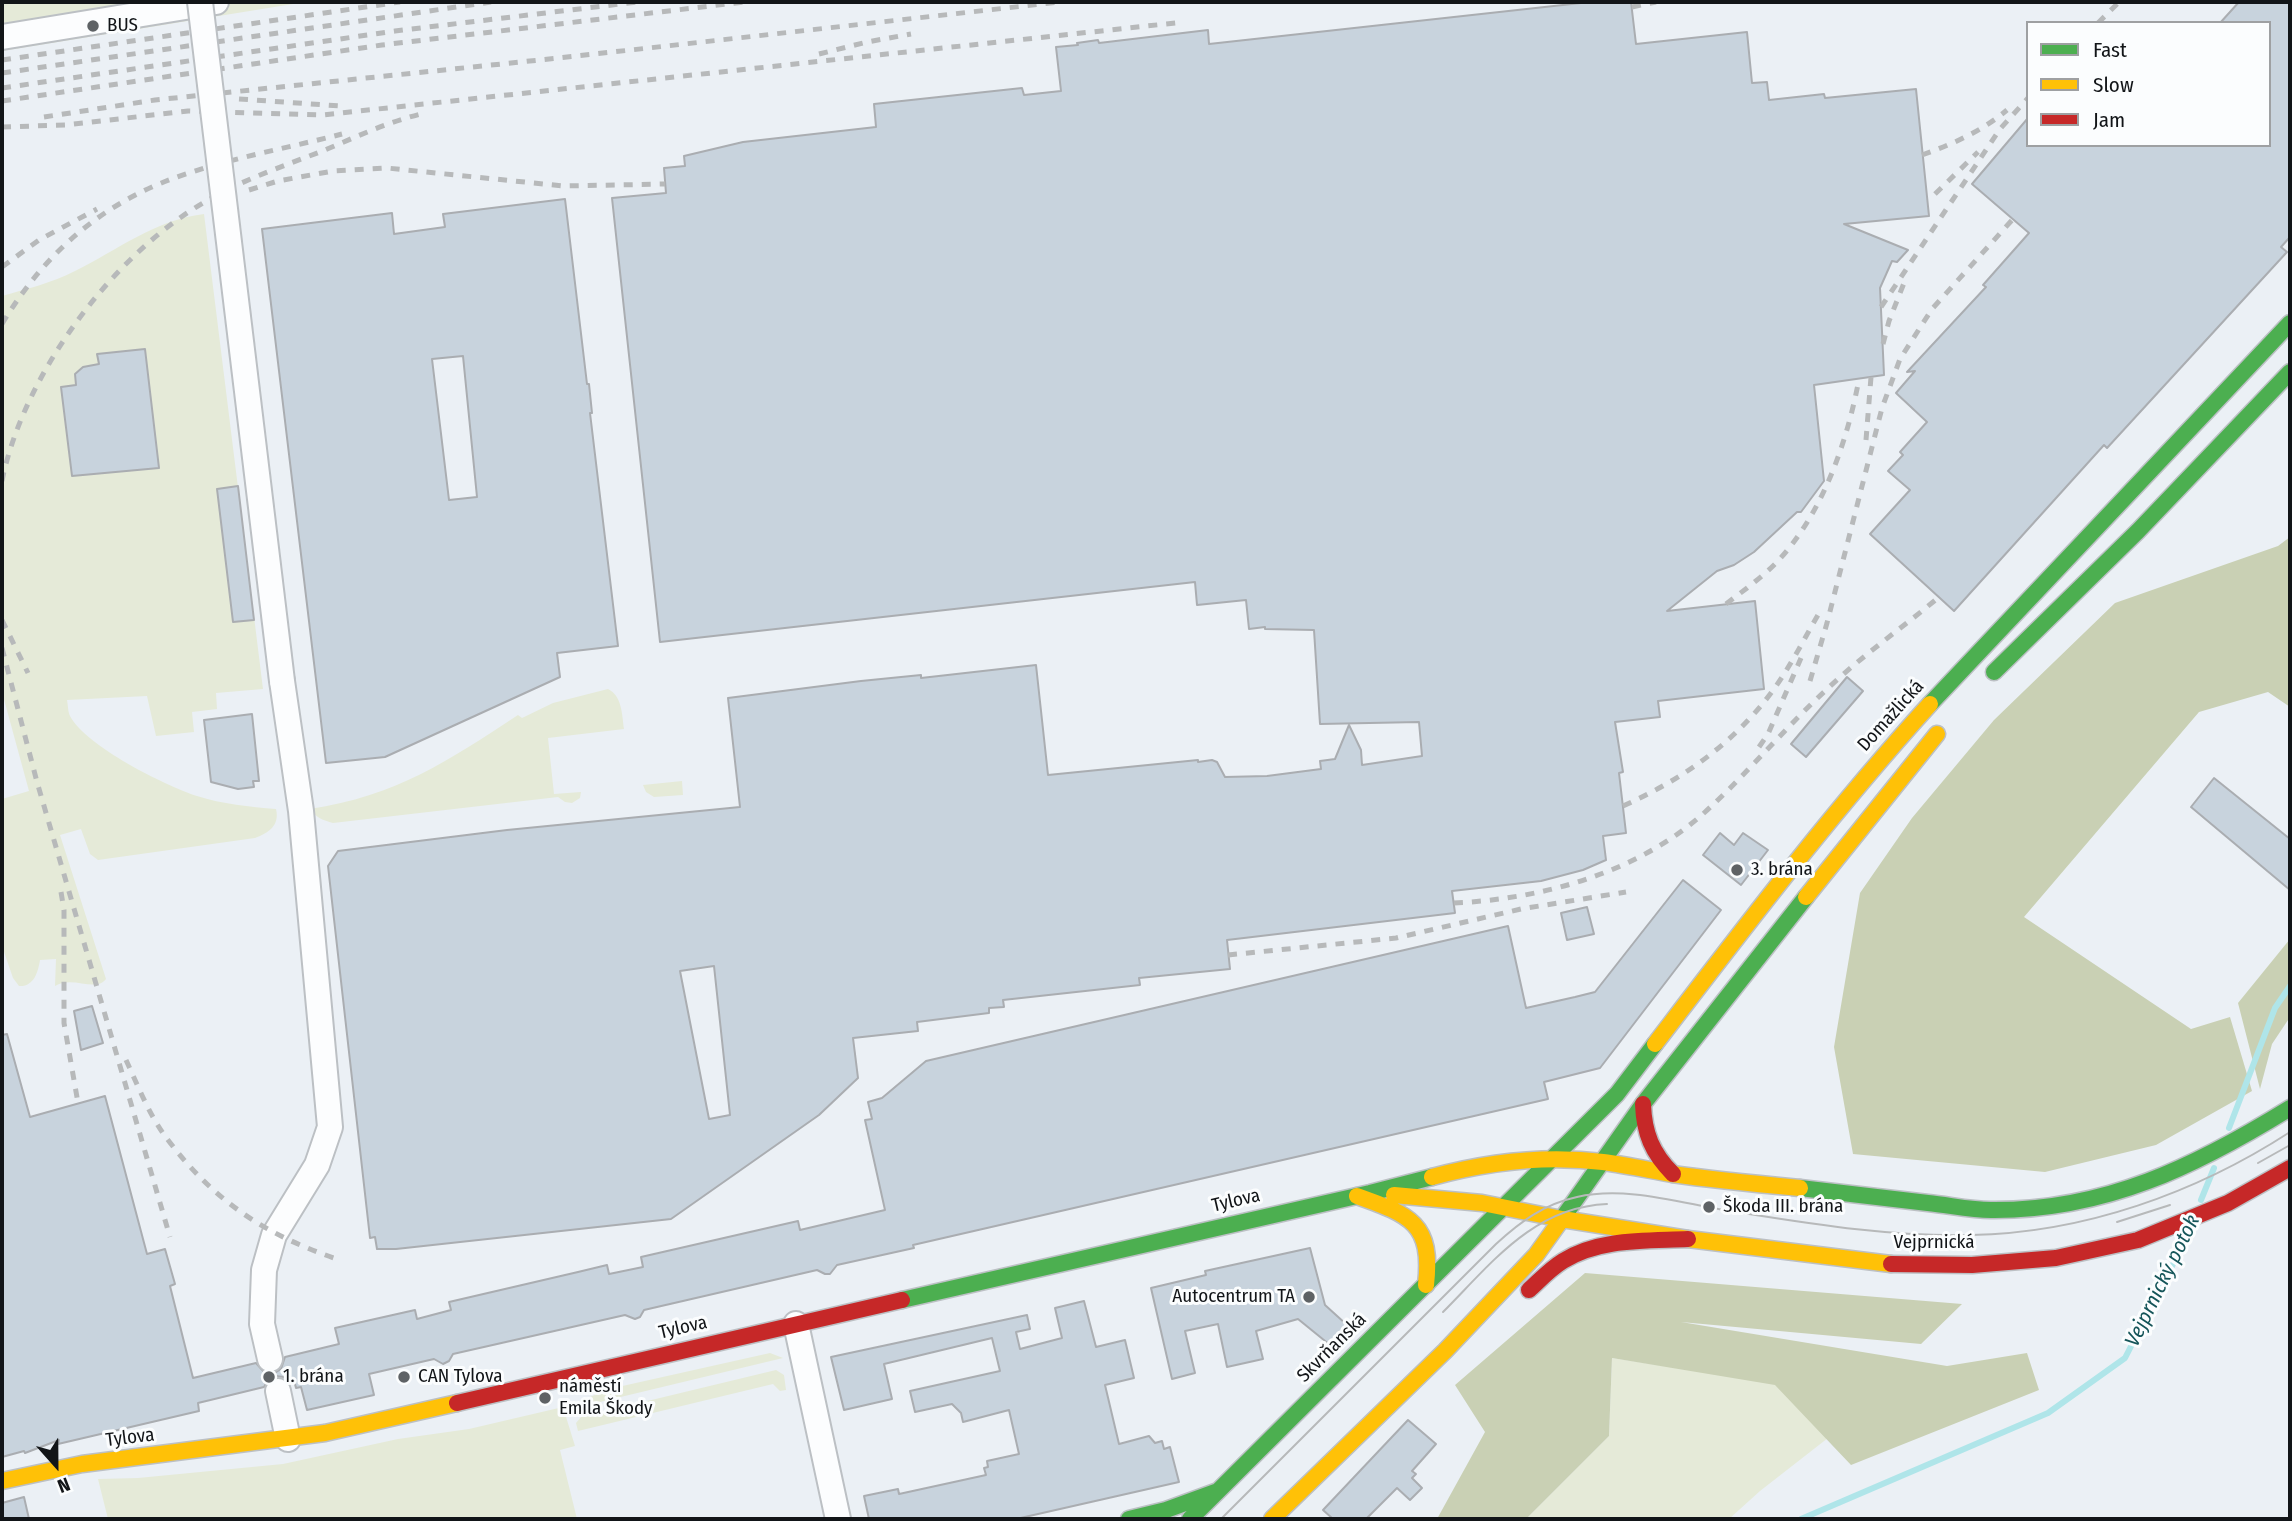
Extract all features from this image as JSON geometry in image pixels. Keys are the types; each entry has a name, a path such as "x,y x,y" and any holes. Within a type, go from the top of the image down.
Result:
{"main road":[{"name":"Domažlická","path":"1504,1207 1617,1094 1797,859 1879,761 2290,323"},
{"path":"1980,688 2138,531 2290,372"},
{"path":"1272,1519 1516,1278 1562,1219 1643,1104 1898,780 1953,718"},
{"path":"1643,1104 1644,1129 1650,1147 1660,1163 1673,1174"},
{"name":"Vejprnická","path":"1551,1160 1601,1162 1673,1174 1990,1210 2031,1209 2085,1201 2156,1179 2255,1130 2290,1108"},
{"name":"Tylova","path":"2,1481 82,1464 325,1433 1364,1194 1464,1168 1516,1161 1551,1160"},
{"name":"Vejprnická","path":"1562,1219 1879,1264 1972,1265 2056,1258 2138,1240 2228,1203 2290,1168"},
{"name":"Tylova","path":"1364,1194 1450,1199 1562,1219"},
{"path":"1364,1194 1411,1219 1420,1231 1429,1256 1426,1285"},
{"name":"Skvrňanská","path":"1190,1519 1504,1207"},
{"path":"1445,1350 1528,1291 1568,1258 1603,1246 1688,1239"},
{"path":"1129,1519 1166,1510 1218,1491"}],"street":[{"path":"200,2 282,681 301,811 330,1127 317,1165 274,1235 264,1270 262,1324 270,1359"},
{"path":"2,37 144,8 216,2"},
{"path":"796,1324 838,1519"},
{"path":"278,1391 288,1439"}],"green space":[{"path":"2,2 292,2 293,4 2,51"},
{"path":"204,214 263,689 216,693 217,709 192,712 194,732 156,736 147,696 67,700 70,716 79,728 127,764 197,796 236,805 276,809 276,820 269,831 255,838 98,860 90,854 81,829 60,835 106,979 96,984 69,982 55,986 56,959 40,960 32,981 19,986 13,978 2,946 2,799 29,791 2,692 2,296 66,275 169,222"},
{"path":"2290,537 2290,707 2268,692 2199,712 2024,917 2191,1029 2230,1017 2252,1091 2156,1145 2045,1172 1853,1154 1834,1047 1860,893 1912,818 1994,720 2115,603 2278,546"},
{"path":"608,689 619,701 624,729 548,738 554,794 581,792 580,798 572,803 558,797 333,823 317,817 310,809 341,803 395,786 444,762 518,715 522,718 553,703"},
{"path":"682,781 683,795 654,797 646,792 643,785"},
{"path":"2290,939 2290,1017 2272,1044 2260,1089 2238,1003"},
{"path":"1585,1273 1962,1304 1921,1344 1681,1322 1947,1366 2027,1353 2039,1390 1851,1465 1775,1385 1612,1358 1609,1436 1526,1519 1437,1519 1485,1432 1455,1385"},
{"path":"770,1353 783,1358 579,1407 578,1402 609,1389"},
{"path":"1612,1358 1878,1399 1760,1491 1729,1519 1526,1519 1609,1436"},
{"path":"776,1370 784,1375 786,1390 780,1391 773,1384 578,1431 576,1423 581,1417"},
{"path":"563,1407 575,1446 560,1450 577,1519 108,1519 98,1479 138,1478 283,1464 398,1439 469,1429"}],"building":[{"path":"1590,2 1631,2 1636,44 1747,32 1752,83 1767,82 1769,100 1824,94 1825,98 1916,89 1929,216 1844,224 1908,250 1897,262 1892,261 1880,288 1884,375 1814,385 1824,481 1801,512 1797,512 1754,552 1734,565 1717,571 1667,611 1755,601 1764,689 1658,701 1660,717 1615,722 1623,772 1619,773 1626,833 1603,836 1606,860 1583,870 1541,881 1452,891 1455,913 1227,940 1230,969 1139,978 1140,985 1003,1000 1004,1007 989,1008 989,1013 917,1022 918,1031 853,1038 858,1078 819,1115 671,1219 377,1249 375,1237 370,1238 328,866 338,851 507,830 740,807 728,698 921,675 921,678 1036,665 1048,775 1198,760 1217,762 1225,777 1267,776 1321,769 1320,761 1335,759 1349,725 1361,750 1362,765 1422,756 1419,722 1320,724 1314,630 1265,627 1249,629 1246,600 1197,605 1195,582 660,642 612,198 666,193 664,168 685,166 684,156 743,142 876,127 874,104 1022,88 1024,95 1061,91 1056,47 1098,40 1099,43 1208,30 1209,44","holes":["714,966 730,1115 709,1119 680,971"]},
{"path":"2239,2 2290,2 2290,237 2281,247 2287,252 2107,448 2104,445 1954,611 1870,534 1910,490 1888,471 1903,455 1900,452 1927,422 1896,393 1915,371 1907,372 1986,287 1983,285 2029,233 1972,184 2026,120 2026,147 2271,147 2271,21 2222,21"},
{"path":"565,199 618,646 557,653 560,677 385,757 326,763 262,229 392,213 394,234 445,227 443,214","holes":["463,356 477,497 449,500 432,359"]},
{"path":"145,349 159,468 72,476 61,387 76,385 75,374 83,367 99,364 97,354"},
{"path":"238,486 254,620 233,622 217,489"},
{"path":"1847,677 1863,691 1806,757 1791,744"},
{"path":"252,714 259,781 253,781 254,787 238,789 211,782 204,720"},
{"path":"2214,778 2290,839 2290,890 2191,807"},
{"name":"3. brána","path":"1720,833 1734,845 1743,833 1768,850 1741,885 1703,855"},
{"path":"1683,880 1721,910 1600,1068 1544,1082 1548,1099 913,1245 914,1248 837,1265 830,1274 817,1270 644,1310 640,1317 635,1319 625,1315 453,1354 449,1361 443,1364 434,1359 369,1374 374,1395 307,1410 301,1387 296,1388 294,1380 276,1376 268,1380 264,1387 198,1403 199,1411 58,1444 59,1440 25,1453 24,1451 2,1457 2,1035 7,1034 30,1117 105,1096 147,1254 165,1249 175,1284 170,1286 193,1378 256,1363 265,1373 273,1374 281,1369 285,1357 339,1344 335,1328 415,1310 417,1319 451,1310 449,1302 607,1265 609,1274 643,1267 641,1257 798,1221 800,1230 885,1210 865,1120 872,1119 868,1102 882,1098 926,1061 1508,926 1526,1008 1575,997 1595,992"},
{"path":"1587,907 1594,934 1567,940 1561,913"},
{"path":"92,1006 103,1043 81,1050 74,1011"},
{"path":"1310,1248 1325,1305 1347,1325 1330,1345 1298,1319 1256,1331 1263,1359 1227,1367 1218,1324 1185,1331 1195,1373 1172,1379 1151,1288 1206,1275 1205,1271"},
{"path":"1084,1301 1096,1347 1125,1340 1134,1378 1105,1385 1119,1444 1149,1436 1155,1443 1162,1441 1164,1449 1170,1447 1179,1482 1016,1519 869,1519 864,1496 898,1489 899,1494 986,1475 984,1468 988,1467 987,1461 1019,1454 1009,1410 963,1422 961,1413 952,1404 915,1412 910,1391 1000,1371 992,1338 884,1364 892,1399 844,1410 831,1357 1027,1315 1030,1329 1016,1332 1020,1349 1062,1338 1055,1308"},
{"path":"1408,1420 1436,1444 1412,1471 1416,1474 1412,1478 1422,1488 1410,1500 1397,1488 1366,1519 1333,1519 1323,1510"},
{"path":"24,1497 29,1519 2,1519 2,1503"}],"waterway":[{"name":"Vejprnický potok","path":"2229,1128 2275,1008 2290,986"},
{"name":"Vejprnický potok","path":"2201,1200 2214,1168"},
{"name":"Vejprnický potok","path":"1801,1519 2048,1413 2125,1358 2189,1233"}],"tram line":[{"path":"1221,1519 1496,1244 1533,1215 1565,1200 1595,1194 1632,1194 1847,1228 1940,1235 2013,1233 2097,1218 2138,1206 2216,1174 2290,1132"},
{"path":"2258,1163 2290,1145"},
{"path":"1443,1312 1496,1258 1535,1227 1557,1215 1607,1204"},
{"path":"2117,1222 2170,1205"}],"railway":[{"path":"2,60 400,2"},
{"path":"2,73 491,2"},
{"path":"2,88 395,31 637,2"},
{"path":"2,101 382,45 744,2"},
{"path":"44,117 155,100 1060,2"},
{"path":"1632,7 1656,2"},
{"path":"2100,21 2119,2"},
{"path":"2,127 65,125 188,111 322,115 1184,22"},
{"path":"819,54 911,34"},
{"path":"239,99 341,106"},
{"path":"1881,307 2000,129 2026,100"},
{"path":"1922,155 1967,136 2007,110"},
{"path":"2,481 13,441 29,401 51,361 76,323 136,254 169,226 232,187 374,129 425,113"},
{"path":"2,324 39,272 60,250 82,230 133,196 210,166 342,134"},
{"path":"1935,194 1978,152"},
{"path":"249,190 278,181 333,171 387,168 563,186 665,184"},
{"path":"2,267 39,240 97,209"},
{"path":"1810,681 1882,408 1900,359 1932,309 2013,219"},
{"path":"1883,344 1904,283"},
{"path":"1866,440 1871,377"},
{"path":"1726,604 1776,563 1807,523 1840,453 1859,379"},
{"path":"1454,903 1521,896 1587,879 1619,867 1678,834 1720,798 1838,679 1939,597"},
{"path":"1623,806 1685,773 1740,729 1778,684 1818,615"},
{"path":"2,620 28,673"},
{"path":"2,648 37,782 170,1237"},
{"path":"1759,747 1768,734 1801,658"},
{"path":"61,892 64,910 64,1023 78,1103"},
{"path":"1228,955 1396,938 1521,909 1626,892"},
{"path":"126,1060 162,1131 204,1182 266,1228 340,1260"}],"traffic: fast":[{"path":"1930,704 2290,323"},
{"path":"1994,672 2138,531 2290,372"},
{"path":"1559,1223 1643,1104 1806,897"},
{"path":"1190,1519 1617,1094 1655,1044"},
{"path":"1800,1188 1983,1210 2073,1203 2148,1181 2184,1166 2220,1149 2290,1108"},
{"path":"902,1300 1432,1177"},
{"path":"1129,1519 1166,1510 1218,1491"}],"traffic: slow":[{"path":"1655,1044 1823,828 1930,704"},
{"path":"1806,897 1937,734"},
{"path":"1432,1177 1495,1164 1560,1159 1603,1162 1688,1176 1800,1188"},
{"path":"1394,1195 1482,1203 1688,1239 1891,1264"},
{"path":"1357,1196 1391,1209 1414,1224 1426,1248 1426,1285"},
{"path":"1272,1519 1445,1351 1536,1255 1559,1223"},
{"path":"2,1481 82,1464 325,1433 457,1403"}],"traffic: jam":[{"path":"1643,1104 1650,1142 1673,1174"},
{"path":"1891,1264 1972,1265 2056,1258 2138,1240 2228,1203 2290,1168"},
{"path":"1529,1290 1558,1264 1592,1248 1624,1242 1688,1239"},
{"path":"457,1403 902,1300"}],"place":[{"name":"BUS","path":"93,26"},
{"name":"3. brána","path":"1737,870"},
{"name":"Škoda III. brána","path":"1709,1207"},
{"name":"Autocentrum TA","path":"1309,1297"},
{"name":"1. brána","path":"269,1377"},
{"name":"CAN Tylova","path":"404,1377"},
{"name":"náměstí Emila Škody","path":"545,1398"}]}
